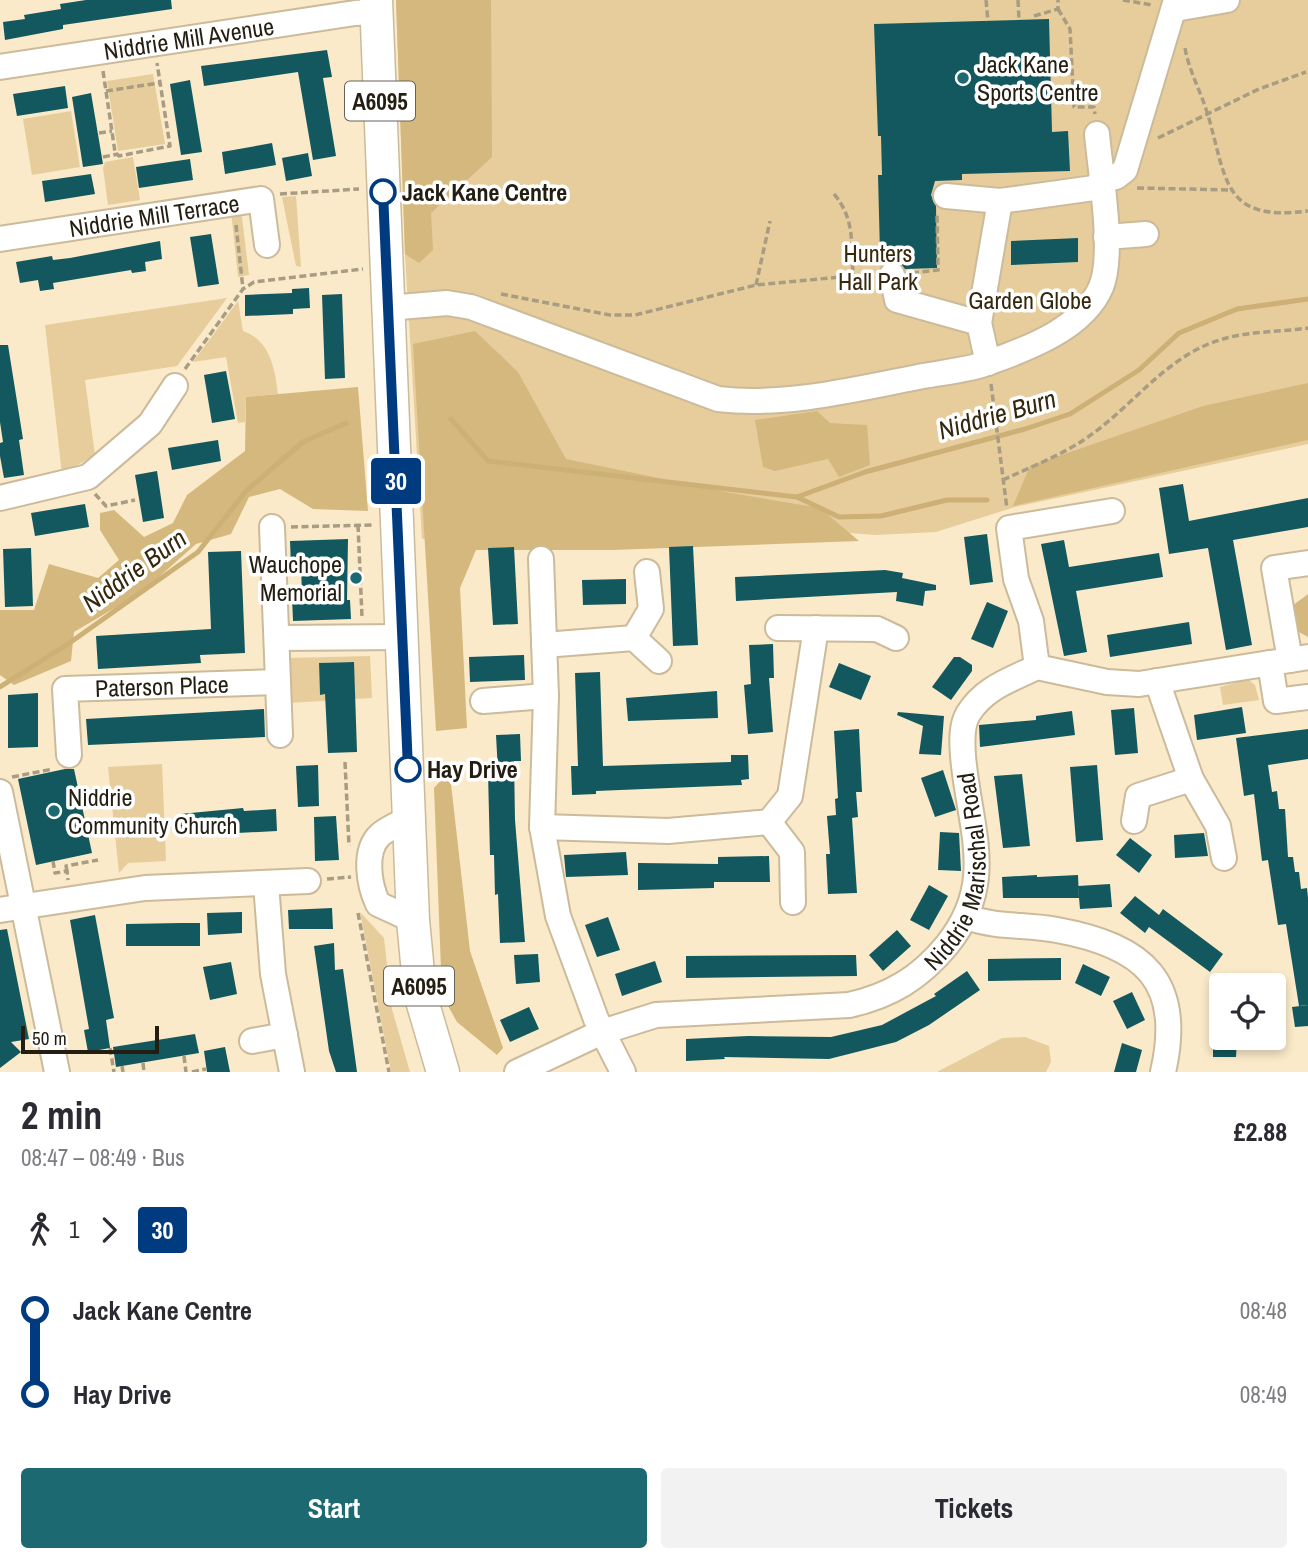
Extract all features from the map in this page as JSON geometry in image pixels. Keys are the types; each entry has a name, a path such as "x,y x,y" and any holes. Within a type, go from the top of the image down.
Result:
{"main road":[{"name":"A6095","path":"376,6 403,637 412,920 420,994 443,1072"}],"street":[{"path":"946,196 1000,201 1101,183 1116,177 1125,170 1176,4 1227,0"},
{"name":"Niddrie Mill Avenue","path":"0,67 376,6"},
{"path":"388,308 446,303 471,307 718,399 746,402 858,389 988,363 1048,337 1091,306 1103,284 1106,237 1097,134"},
{"name":"Niddrie Mill Terrace","path":"0,239 261,199 267,245"},
{"path":"988,363 979,323 1000,201"},
{"path":"1106,237 1146,234"},
{"path":"892,275 897,300 979,323"},
{"path":"0,498 88,477 150,424 174,386"},
{"path":"1112,511 1009,528 1016,579 1031,621 1037,667 1107,682 1157,681 1289,660"},
{"path":"272,527 280,735"},
{"path":"541,559 546,696 542,827 558,916 602,1032 622,1072"},
{"path":"1308,562 1274,568 1289,660 1276,701 1308,697"},
{"path":"634,638 652,608 647,572"},
{"path":"778,628 877,629 896,638"},
{"path":"542,827 668,831 769,822 790,796 816,628"},
{"path":"278,638 403,637"},
{"path":"544,645 634,638 659,661"},
{"name":"Niddrie Marischal Road","path":"517,1072 602,1032 656,1015 822,1009 871,1000 918,976 967,917 978,869 962,740 967,717 985,692 1037,667"},
{"path":"1157,681 1191,779 1218,826 1224,858"},
{"name":"Paterson Place","path":"69,755 65,689 278,682"},
{"path":"483,701 546,696"},
{"path":"1134,821 1138,796 1191,779"},
{"path":"1,792 11,908 57,1072"},
{"path":"410,818 381,834 370,848 370,872 371,890 378,904 412,920"},
{"path":"769,822 792,852 793,902"},
{"path":"11,908 145,888 308,881"},
{"path":"266,884 270,954 292,1072"},
{"path":"967,917 1005,927 1056,930 1084,936 1122,953 1151,972 1161,987 1169,1013 1163,1072"},
{"path":"252,1041 285,1035"}],"path":[{"path":"986,0 988,21"},
{"path":"1018,0 1019,20"},
{"path":"1058,0 1058,9 1070,29 1074,107 1094,107 1097,134"},
{"path":"1123,0 1176,4 1183,25 1189,68 1207,113 1221,172 1241,203 1262,213 1281,215 1308,211"},
{"path":"1034,16 1058,9"},
{"path":"103,157 170,145 155,43"},
{"path":"100,52 118,154"},
{"path":"1131,151 1207,113 1307,72"},
{"path":"106,91 160,83"},
{"path":"99,133 112,131"},
{"path":"1101,183 1233,190"},
{"path":"261,199 288,193 359,189"},
{"path":"834,194 847,210 853,274"},
{"path":"492,292 610,315 635,315 756,285 853,274 892,275 938,270 937,194 946,196"},
{"path":"234,203 243,289"},
{"path":"756,285 770,221"},
{"path":"174,386 243,289 254,282 363,269"},
{"path":"1003,480 1084,440 1117,415 1152,381 1188,355 1223,339 1308,328"},
{"path":"992,398 1009,528"},
{"path":"88,477 91,490 106,506 135,500"},
{"path":"272,527 397,524"},
{"path":"358,525 363,639"},
{"path":"1,792 67,766 69,755"},
{"path":"67,871 66,866 98,860"},
{"path":"308,881 370,872"},
{"path":"110,1048 114,1072"},
{"path":"184,1056 186,1072"},
{"path":"143,1063 144,1072"},
{"path":"122,1066 123,1072"},
{"path":"192,1072 206,1069"}],"green space":[{"name":"Hunters Hall Park","path":"396,0 1308,0 1308,444 1015,507 936,532 876,535 759,526 556,528 422,539 405,254"},
{"path":"153,74 165,144 118,151 107,81"},
{"path":"71,111 80,167 32,175 23,119"},
{"path":"133,157 140,200 108,205 103,168 105,162"},
{"path":"296,196 301,267 296,266 282,197"},
{"path":"241,209 249,275 238,277 231,211"},
{"path":"227,298 177,366 85,380 95,455 62,474 45,325"},
{"path":"238,301 243,331 259,341 270,356 278,394 246,397 245,422 238,423 226,357 193,362"},
{"path":"370,656 372,698 289,703 287,658","holes":["353,662 355,693 320,694 319,663"]},
{"path":"1247,679 1255,685 1259,700 1223,705 1220,687"},
{"path":"162,764 166,861 128,863 119,873 108,767"},
{"path":"360,912 384,938 392,1009 410,1072 391,1072"},
{"path":"1025,1037 1049,1046 1051,1062 1046,1072 937,1072 1002,1038"}],"shaded area":[{"path":"396,0 491,0 492,157 431,213 433,250 419,263 405,254"},
{"path":"475,331 518,372 566,459 731,493 820,508 859,541 613,550 476,550 460,588 467,728 436,731 413,344"},
{"path":"1308,383 1308,440 1013,506 1030,466 1203,406"},
{"path":"358,387 368,511 313,509 280,489 249,497 231,534 196,544 142,592 74,632 71,661 14,685 0,675 0,610 34,610 49,564 98,578 119,560 100,530 100,513 114,510 144,537 173,523 187,495 245,451 246,397"},
{"path":"817,411 830,423 867,425 870,465 839,477 828,459 775,471 763,467 755,420"},
{"path":"1308,594 1308,637 1297,631 1292,606"},
{"path":"444,777 451,784 470,951 503,1048 497,1055 457,1022 442,995 434,788"}],"building":[{"path":"86,0 171,0 172,9 63,25 63,29 5,40 3,22 25,19 24,15 61,9 60,4"},
{"name":"Jack Kane Sports Centre","path":"1049,19 1052,132 1068,131 1070,171 962,174 962,180 935,181 931,195 936,206 937,268 905,269 896,261 884,263 884,253 880,253 878,175 882,175 881,136 878,136 874,24"},
{"path":"327,50 332,77 323,78 336,156 313,160 298,72 204,86 201,66"},
{"path":"190,80 202,152 181,155 170,84"},
{"path":"65,86 68,108 17,116 13,94"},
{"path":"91,93 103,164 83,167 72,97"},
{"path":"272,143 276,165 225,174 222,152"},
{"path":"308,153 312,176 286,181 282,158"},
{"path":"190,159 193,180 139,188 136,167"},
{"path":"91,174 95,194 45,202 42,181"},
{"path":"211,234 219,284 198,287 190,237"},
{"path":"1078,238 1078,262 1011,265 1011,241"},
{"path":"160,241 162,259 145,262 146,271 132,273 131,270 53,283 54,289 40,291 38,280 20,283 16,262 52,256 53,260 70,258"},
{"path":"309,288 310,308 293,309 293,314 245,316 245,295 292,293 292,289"},
{"path":"342,294 345,378 325,379 322,295"},
{"path":"0,345 8,345 23,439 19,440 24,475 4,478 0,456 0,443 3,442 0,422"},
{"path":"226,371 235,419 212,423 204,375"},
{"path":"218,440 221,461 172,470 168,448"},
{"path":"157,471 164,518 143,522 135,475"},
{"path":"1183,484 1189,521 1308,498 1308,527 1233,540 1252,645 1226,650 1208,548 1169,554 1159,488"},
{"path":"85,504 89,527 35,536 31,513"},
{"path":"987,534 993,582 970,585 964,537"},
{"path":"348,539 347,600 350,600 351,619 293,621 292,597 302,597 301,565 291,566 290,541"},
{"path":"1064,540 1069,567 1159,553 1163,577 1076,591 1087,652 1064,656 1041,544"},
{"path":"693,546 698,645 673,646 669,547"},
{"path":"514,547 518,624 493,625 488,548"},
{"path":"31,548 33,606 5,607 3,549"},
{"path":"241,551 245,653 200,655 201,663 98,669 96,636 211,629 208,552"},
{"path":"885,570 903,573 902,578 936,585 936,590 925,591 923,606 896,601 897,592 736,601 735,577"},
{"path":"626,579 626,604 583,605 582,580"},
{"path":"987,602 1008,611 993,648 971,639"},
{"path":"1189,622 1192,644 1110,657 1107,635"},
{"path":"773,644 774,678 769,678 773,732 748,734 744,685 751,684 749,645"},
{"path":"524,655 525,680 470,682 469,657"},
{"path":"954,657 960,657 972,665 972,671 951,700 932,687"},
{"path":"354,662 357,752 328,753 325,694 320,695 319,663"},
{"path":"839,663 871,676 861,700 829,687"},
{"path":"600,672 603,766 731,762 731,755 748,755 749,779 741,780 742,785 596,791 596,794 572,795 571,766 578,766 575,673"},
{"path":"717,691 718,718 628,721 626,698"},
{"path":"38,693 38,747 8,748 8,695"},
{"path":"1242,707 1246,733 1197,740 1194,715"},
{"path":"1134,708 1138,753 1115,755 1111,710"},
{"path":"264,709 265,737 88,745 86,719"},
{"path":"1072,711 1075,735 980,747 979,725 1036,720 1036,716"},
{"path":"898,712 944,716 941,755 919,754 923,726 897,715"},
{"path":"859,729 862,792 856,792 858,817 852,818 857,893 828,894 826,854 830,854 827,816 836,815 835,799 838,798 834,731"},
{"path":"1308,729 1308,759 1268,765 1272,792 1277,791 1279,809 1285,809 1288,857 1293,857 1295,872 1299,872 1301,889 1307,888 1308,1005 1299,1006 1286,924 1278,925 1268,860 1262,861 1254,794 1244,796 1236,738"},
{"path":"520,734 521,761 514,761 515,820 525,942 500,943 494,855 490,855 488,773 498,772 496,735"},
{"path":"318,765 319,806 298,807 296,766"},
{"path":"1097,765 1103,840 1076,842 1070,767"},
{"name":"Niddrie Community Church","path":"74,769 92,853 36,865 18,779"},
{"path":"943,770 956,810 935,817 921,778"},
{"path":"1022,774 1030,846 1003,848 994,776"},
{"path":"243,808 244,811 276,809 277,831 181,836 180,814"},
{"path":"336,816 339,860 315,861 314,817"},
{"path":"940,832 959,833 961,871 938,870"},
{"path":"1204,833 1208,856 1175,858 1174,835"},
{"path":"1130,838 1152,855 1139,873 1116,855"},
{"path":"626,852 628,875 566,877 564,855"},
{"path":"769,856 770,882 714,882 714,888 638,890 638,863 718,864 718,857"},
{"path":"1078,875 1079,898 1003,898 1002,877"},
{"path":"1110,884 1112,907 1080,909 1078,886"},
{"path":"929,885 948,896 929,930 910,920"},
{"path":"1135,896 1159,915 1163,909 1223,954 1210,972 1149,927 1145,933 1120,913"},
{"path":"332,908 333,929 289,929 288,910"},
{"path":"242,912 242,933 208,935 207,913"},
{"path":"95,915 114,1018 106,1020 110,1048 88,1052 84,1030 89,1029 70,920"},
{"path":"608,917 620,950 597,957 585,925"},
{"path":"200,923 200,946 126,946 126,924"},
{"path":"7,929 29,1039 11,1042 21,1052 0,1068 0,930"},
{"path":"897,930 911,946 883,971 869,955"},
{"path":"334,943 335,970 343,969 357,1072 336,1072 329,1051 314,946"},
{"path":"538,954 540,982 516,984 514,955"},
{"path":"856,955 857,976 686,978 686,956"},
{"path":"1061,958 1061,980 988,981 988,959"},
{"path":"655,961 662,982 622,996 615,974"},
{"path":"231,962 237,994 210,1000 203,967"},
{"path":"1083,964 1110,977 1101,996 1075,983"},
{"path":"967,971 980,990 929,1025 896,1042 829,1059 724,1057 725,1059 686,1061 686,1039 748,1036 831,1037 882,1025 936,996 934,994"},
{"path":"1132,992 1145,1020 1127,1029 1113,1001"},
{"path":"1308,1005 1308,1026 1295,1027 1292,1007"},
{"path":"529,1007 539,1029 510,1042 500,1020"},
{"path":"195,1034 199,1053 116,1067 113,1047"},
{"path":"1122,1043 1142,1050 1136,1072 1114,1072"},
{"path":"225,1047 230,1072 207,1072 204,1051"},
{"path":"1213,1050 1236,1050 1236,1057 1213,1057"}],"waterway":[{"name":"Niddrie Burn","path":"797,497 865,472 1025,429 1070,414 1139,370 1179,333 1237,309 1308,299"},
{"name":"Niddrie Burn","path":"451,419 488,461 797,497 839,517 881,516 947,500 987,500"},
{"name":"Niddrie Burn","path":"0,687 68,644 198,552 246,491 303,442 346,423"}],"bus line":[{"name":"30","path":"383,192 408,769"}],"place":[{"name":"Jack Kane Sports Centre","path":"963,78"},
{"name":"Jack Kane Centre","path":"383,192"},
{"name":"Wauchope Memorial","path":"356,578"},
{"name":"Hay Drive","path":"408,769"},
{"name":"Niddrie Community Church","path":"54,811"}],"park label":[{"name":"Garden Globe","path":"1030,300"}]}
